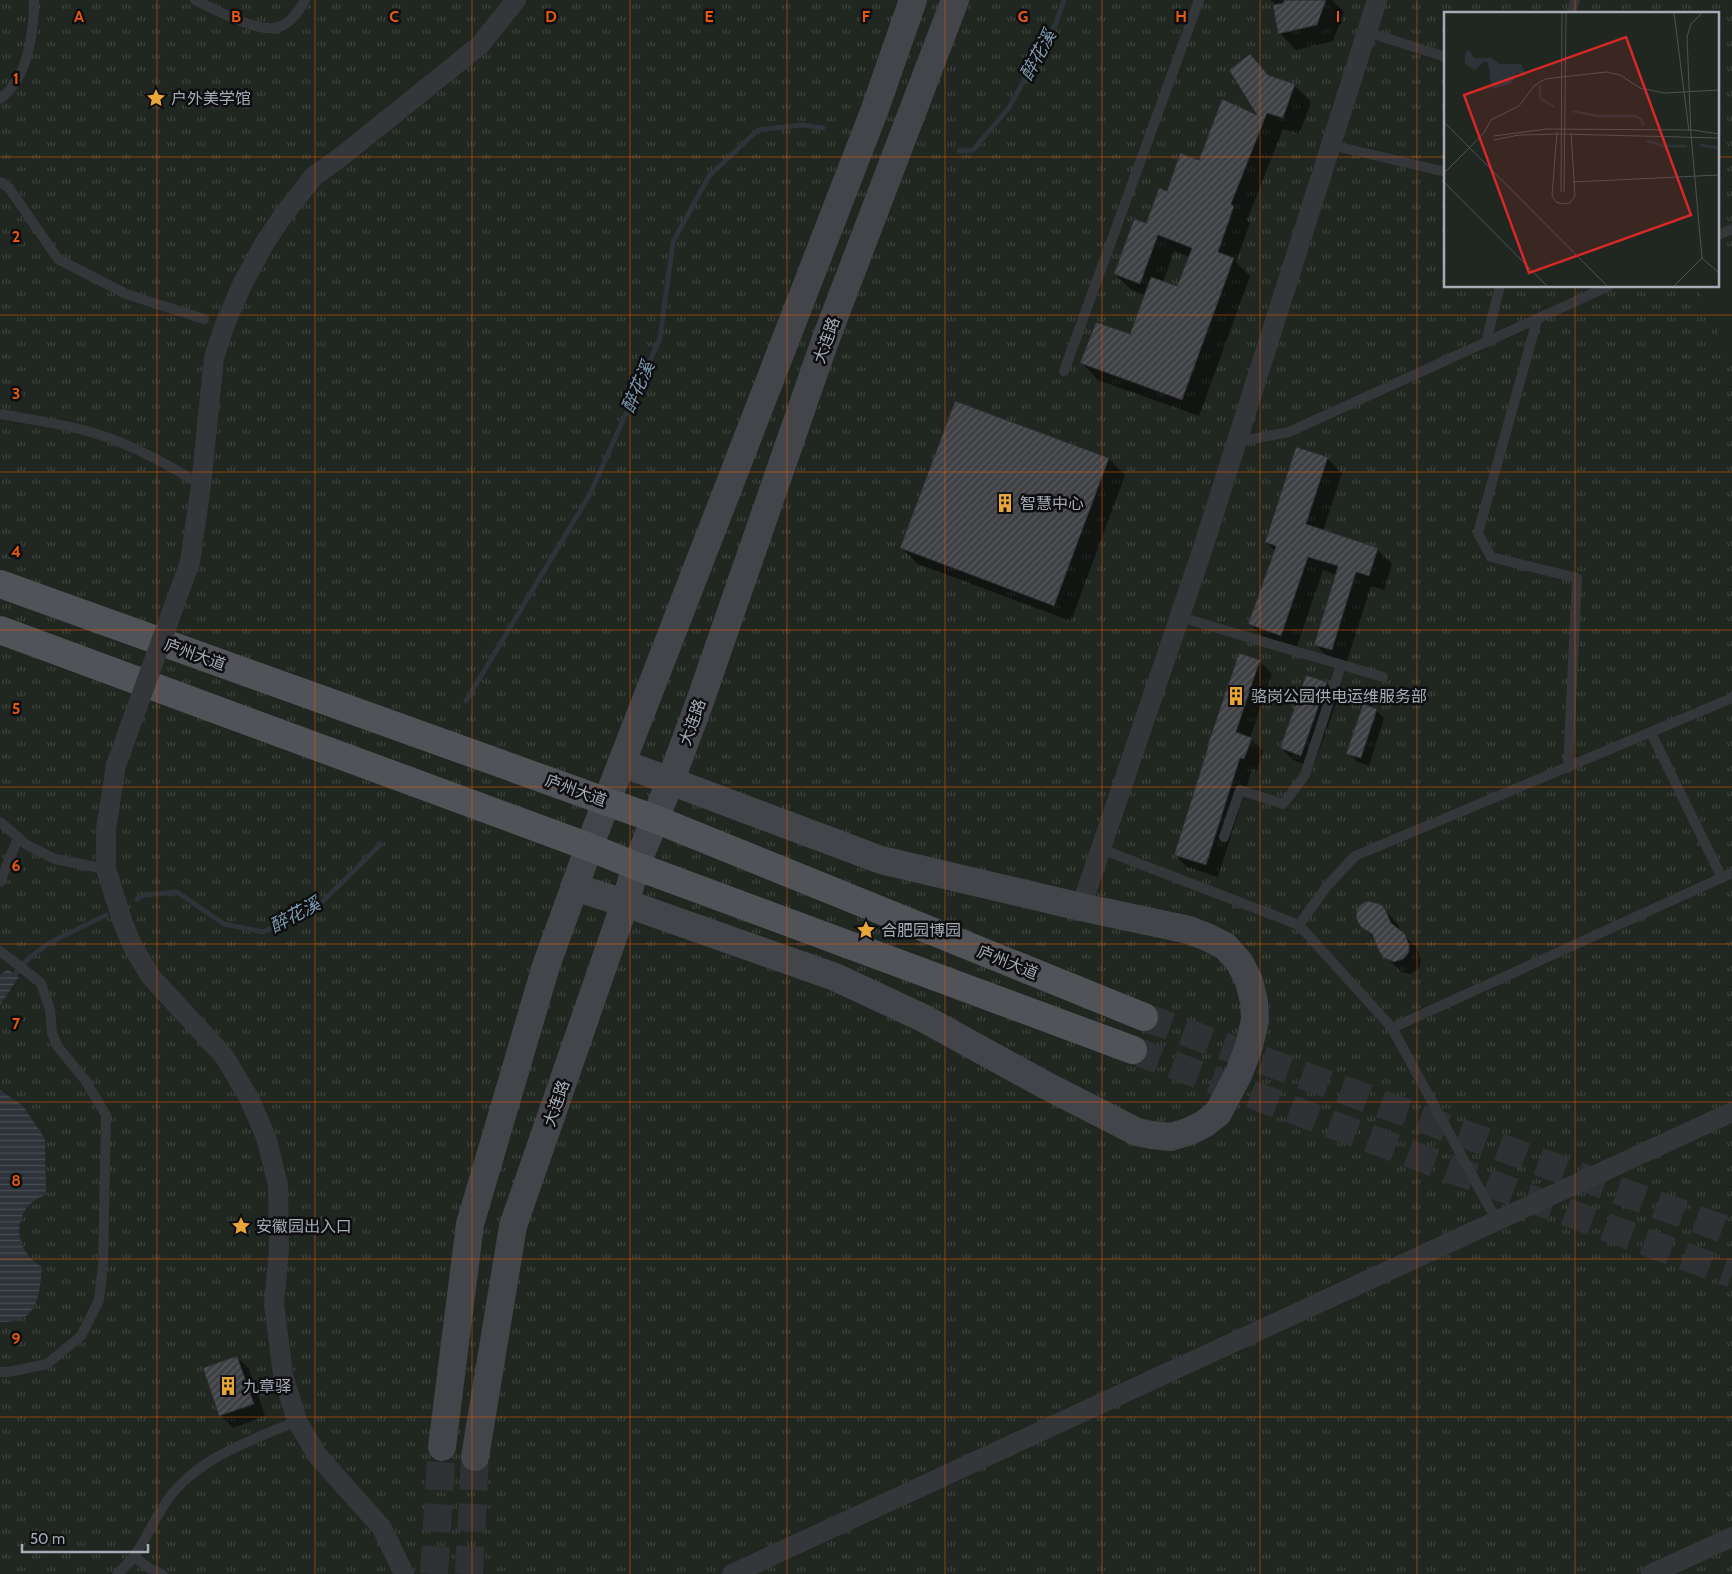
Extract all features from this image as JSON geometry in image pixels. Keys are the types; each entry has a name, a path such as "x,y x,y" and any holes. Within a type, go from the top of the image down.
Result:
{"main road":[{"path":"442,1447 470,1224 546,966 589,847 875,110 913,0"},
{"name":"大连路","path":"475,1456 513,1226 625,903 636,866 670,782 825,340 955,0"},
{"name":"庐州大道","path":"0,584 654,818 1144,1017"},
{"path":"0,630 1133,1050"},
{"path":"574,887 625,903 834,977 923,1018 1045,1086 1137,1132 1171,1137 1204,1124 1218,1113 1239,1073 1249,1046 1255,1020 1254,1002 1249,981 1240,963 1225,946 1189,930 1081,907 881,860 622,763"}],"street":[{"path":"404,1574 382,1528 317,1455 297,1421 283,1375 274,1304 279,1249 278,1186 266,1136 249,1098 224,1056 151,977 137,955 123,923 106,869 106,829 116,765 190,562 201,485 214,358 225,324 242,285 274,229 314,176 342,156 480,44 516,0"},
{"path":"1081,907 1180,617 1377,0"},
{"path":"732,1574 1732,1112"},
{"path":"1651,1574 1732,1537"}],"lane":[{"path":"0,99 8,93 16,81 29,47 34,17 34,0"},
{"path":"195,0 240,20 272,29 288,22 298,12 305,0"},
{"path":"1064,371 1199,0"},
{"path":"1367,32 1444,56"},
{"path":"1331,145 1444,172"},
{"path":"0,182 9,188 58,259 126,294 204,319"},
{"path":"1720,234 1732,228"},
{"path":"1486,342 1500,288"},
{"path":"1236,442 1288,432 1605,288"},
{"path":"1537,320 1478,533 1491,557 1577,578 1568,768"},
{"path":"0,414 83,430 106,438 166,464 201,485"},
{"path":"1180,617 1383,677"},
{"path":"1224,837 1240,790 1283,804 1305,775 1340,665"},
{"path":"1299,925 1327,886 1355,856 1732,698"},
{"path":"1651,733 1722,878"},
{"path":"0,822 27,845 54,859 106,869"},
{"path":"0,882 18,838"},
{"path":"1101,849 1299,925 1392,1028 1497,1221"},
{"path":"1392,1028 1732,873"},
{"path":"0,951 40,982 50,1010 52,1033 58,1047 85,1080 106,1115 103,1264 99,1300 81,1336 47,1364 0,1372"},
{"path":"117,1574 134,1557 166,1502 187,1478 224,1452 297,1421"},
{"path":"134,1557 149,1568 162,1574"}],"green space":[{"name":"合肥园博园","path":"0,0 1732,0 1732,1574 0,1574"},
{"path":"1732,259 1732,363 1698,288 1720,288 1720,264"}],"shaded area":[{"path":"7,969 19,977 0,1005 0,975"},
{"path":"0,1090 23,1106 45,1139 46,1195 28,1206 19,1228 21,1243 25,1250 42,1267 40,1289 37,1298 29,1313 22,1318 0,1322"}],"building":[{"path":"1284,0 1326,0 1317,25 1278,34 1273,5 1283,3"},
{"path":"1250,54 1268,75 1295,84 1283,118 1267,113 1231,204 1234,206 1218,252 1234,258 1182,400 1080,363 1096,322 1130,334 1151,277 1177,286 1192,248 1158,235 1140,284 1114,274 1134,219 1146,223 1159,188 1167,191 1180,153 1199,160 1222,99 1257,115 1229,70"},
{"name":"智慧中心","path":"955,401 1109,458 1054,606 900,548"},
{"path":"1296,447 1328,457 1306,524 1378,548 1369,576 1356,572 1332,650 1314,645 1338,566 1308,557 1281,636 1248,624 1276,546 1265,542"},
{"path":"1239,653 1260,660 1236,732 1252,738 1244,759 1240,758 1206,865 1174,855 1207,747"},
{"path":"1306,675 1327,682 1301,756 1280,748"},
{"path":"1363,704 1377,709 1361,758 1346,754"},
{"path":"1368,901 1380,904 1385,909 1391,923 1405,934 1409,945 1409,952 1403,959 1394,962 1384,958 1372,934 1361,927 1356,918 1357,908"},
{"name":"九章驿","path":"237,1356 254,1404 219,1416 203,1368"}],"waterway":[{"name":"醉花溪","path":"959,151 973,150 1008,109 1056,23 1064,0"},
{"name":"醉花溪","path":"466,701 590,494 660,338 673,242 709,176 758,130 802,125 823,128"},
{"name":"醉花溪","path":"137,899 144,895 177,892 224,924 263,932 318,906 381,844"},
{"path":"15,974 29,958 49,943 106,915"}],"tunnel":[{"path":"1144,1017 1732,1232"},
{"path":"1133,1050 1732,1274"},
{"path":"434,1574 442,1447"},
{"path":"469,1574 475,1457"}],"place":[{"name":"户外美学馆","path":"156,98"},
{"name":"智慧中心","path":"1005,503"},
{"name":"骆岗公园供电运维服务部","path":"1236,696"},
{"name":"合肥园博园","path":"866,930"},
{"name":"安徽园出入口","path":"241,1226"},
{"name":"九章驿","path":"228,1386"}]}
